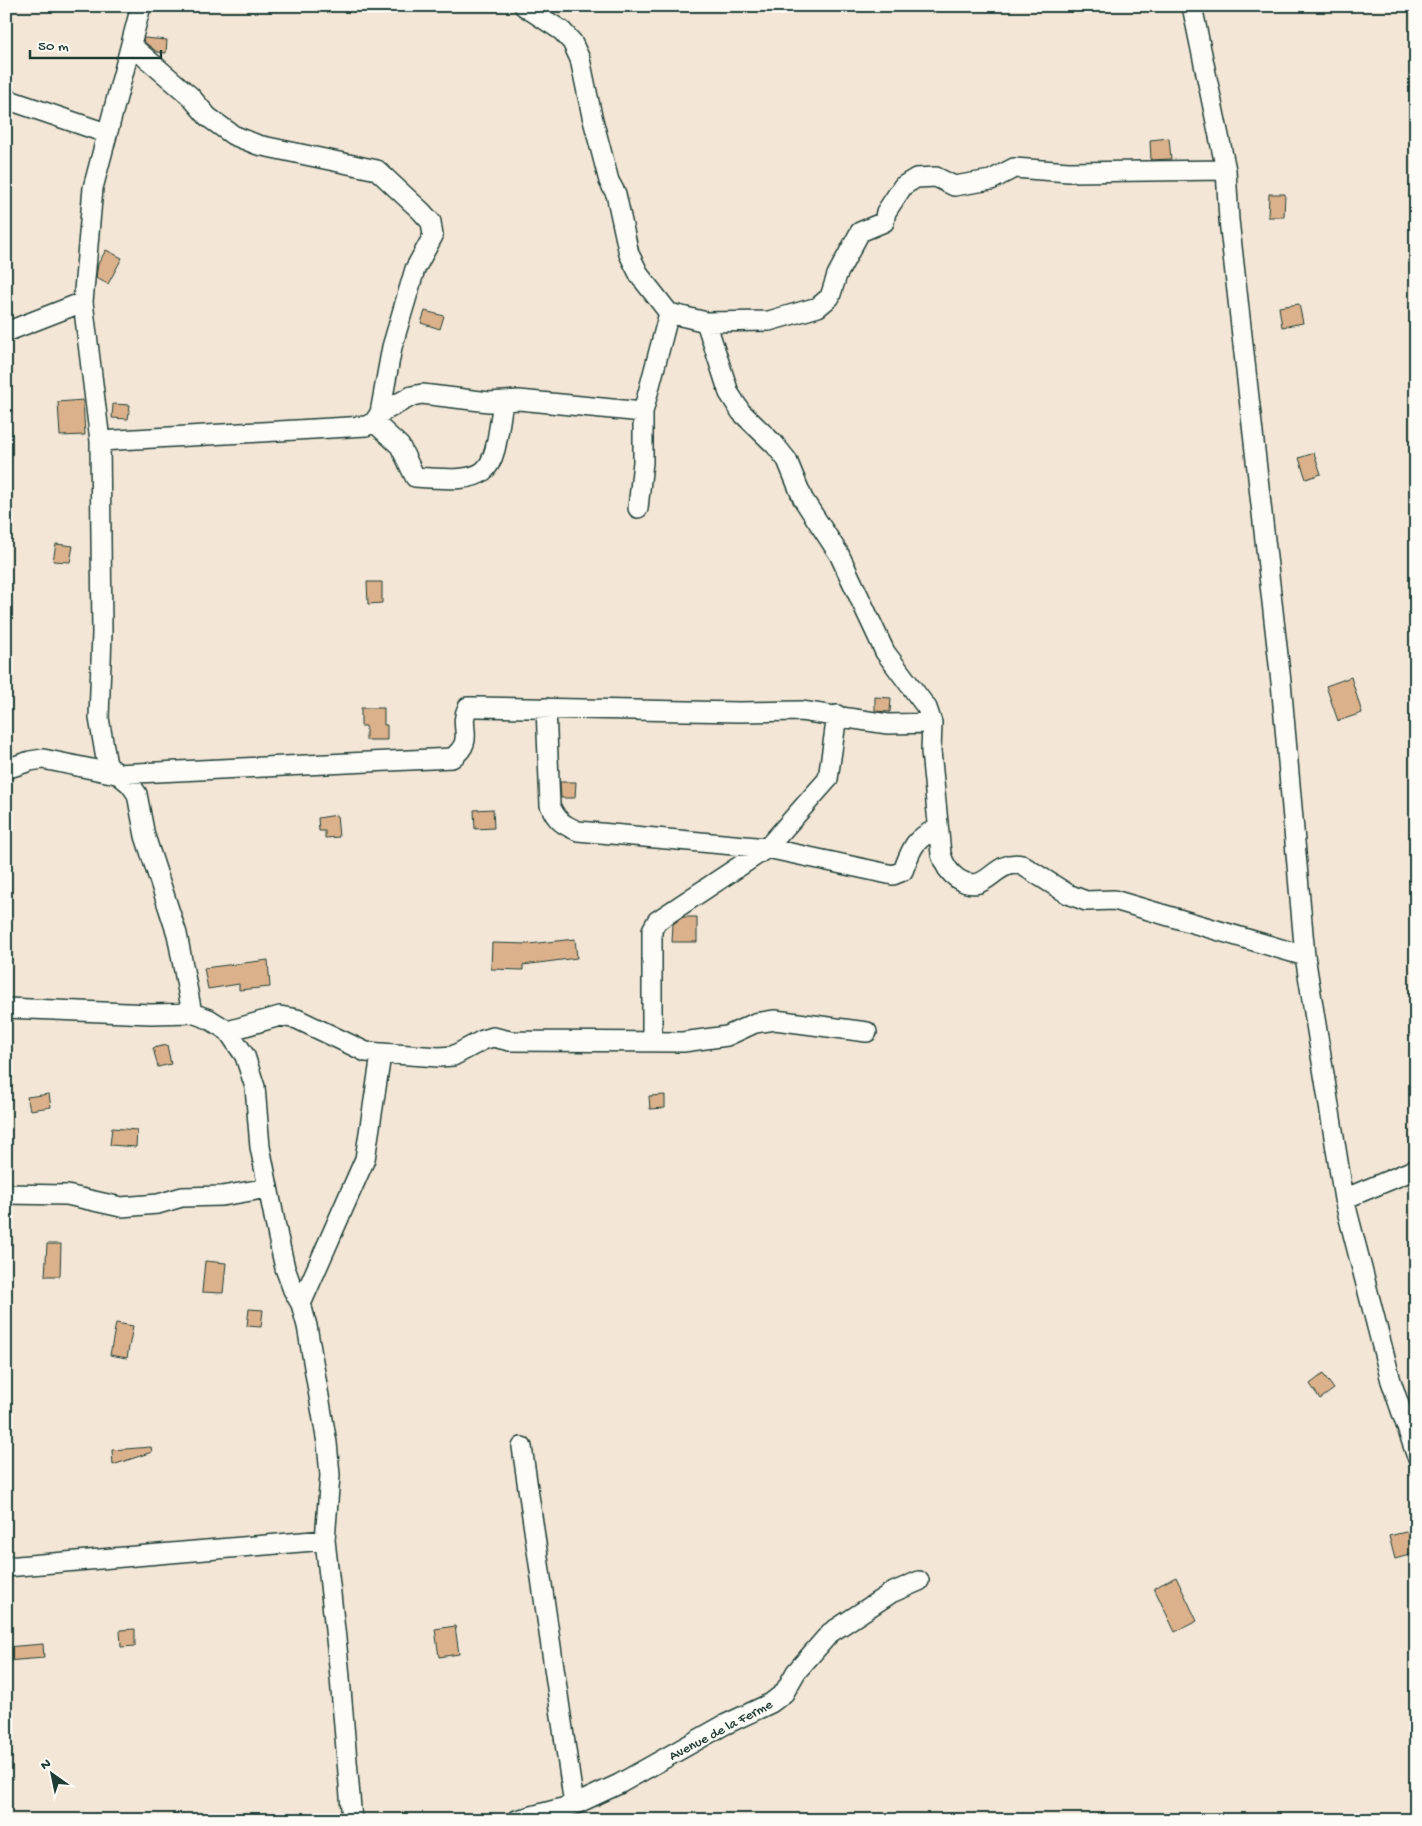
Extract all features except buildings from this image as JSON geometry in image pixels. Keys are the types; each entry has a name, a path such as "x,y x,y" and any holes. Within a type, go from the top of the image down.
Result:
{"street":[{"path":"141,6 93,188 83,302 100,441 102,633 99,718 107,765 130,784 137,794 144,836 177,934 192,1013"},
{"path":"524,6 562,31 572,42 580,59 592,116 609,181 616,194 629,254 640,276 668,313 706,322 769,321 818,307 830,297 837,275 860,232 884,222 886,212 903,186 916,178 936,177 954,186 960,186 991,180 1014,168 1069,172 1226,170"},
{"path":"1192,6 1226,170 1230,230 1281,682 1305,956 1344,1199 1391,1381 1416,1454"},
{"path":"132,46 190,96 208,117 233,135 258,145 377,170 431,222 434,236 415,269 392,347 377,417"},
{"path":"6,99 106,133"},
{"path":"6,332 83,302"},
{"path":"638,508 643,462 643,412 668,313"},
{"path":"706,322 729,393 741,412 788,460 803,499 839,554 885,652 927,708 932,723 931,751 938,828 944,866 955,877 968,885 977,885 1006,866 1013,864 1022,865 1068,894 1086,901 1114,900 1305,956"},
{"path":"100,441 366,426 377,417 412,396 422,394 489,402 519,400 643,412"},
{"path":"377,417 400,446 416,477 460,480 474,478 487,470 496,453 503,401"},
{"path":"6,769 30,761 43,760 116,774 452,758 462,750 466,740 464,715 468,707 739,712 801,710 888,724 932,723"},
{"path":"546,708 550,805 562,825 578,831 767,848 893,875 903,871 913,846 921,836 938,828"},
{"path":"652,1042 652,930 656,922 767,848 828,779 837,715"},
{"path":"6,1008 151,1014 192,1013 209,1019 228,1031 245,1056 255,1087 260,1147 285,1268 293,1290 301,1304 307,1326 327,1444 330,1475 324,1540 339,1666 352,1820"},
{"path":"228,1031 280,1016 297,1020 366,1052 381,1055 453,1056 483,1040 493,1037 510,1041 683,1042 727,1036 755,1023 775,1020 867,1032"},
{"path":"301,1304 365,1159 381,1055"},
{"path":"1344,1199 1416,1169"},
{"path":"6,1194 67,1195 121,1207 158,1204 182,1197 222,1196 268,1188"},
{"path":"522,1447 574,1805"},
{"path":"6,1567 324,1540"},
{"name":"Avenue de la Ferme","path":"517,1820 574,1805 619,1784 724,1725 778,1698 802,1664 830,1633 891,1593 920,1581"}]}
